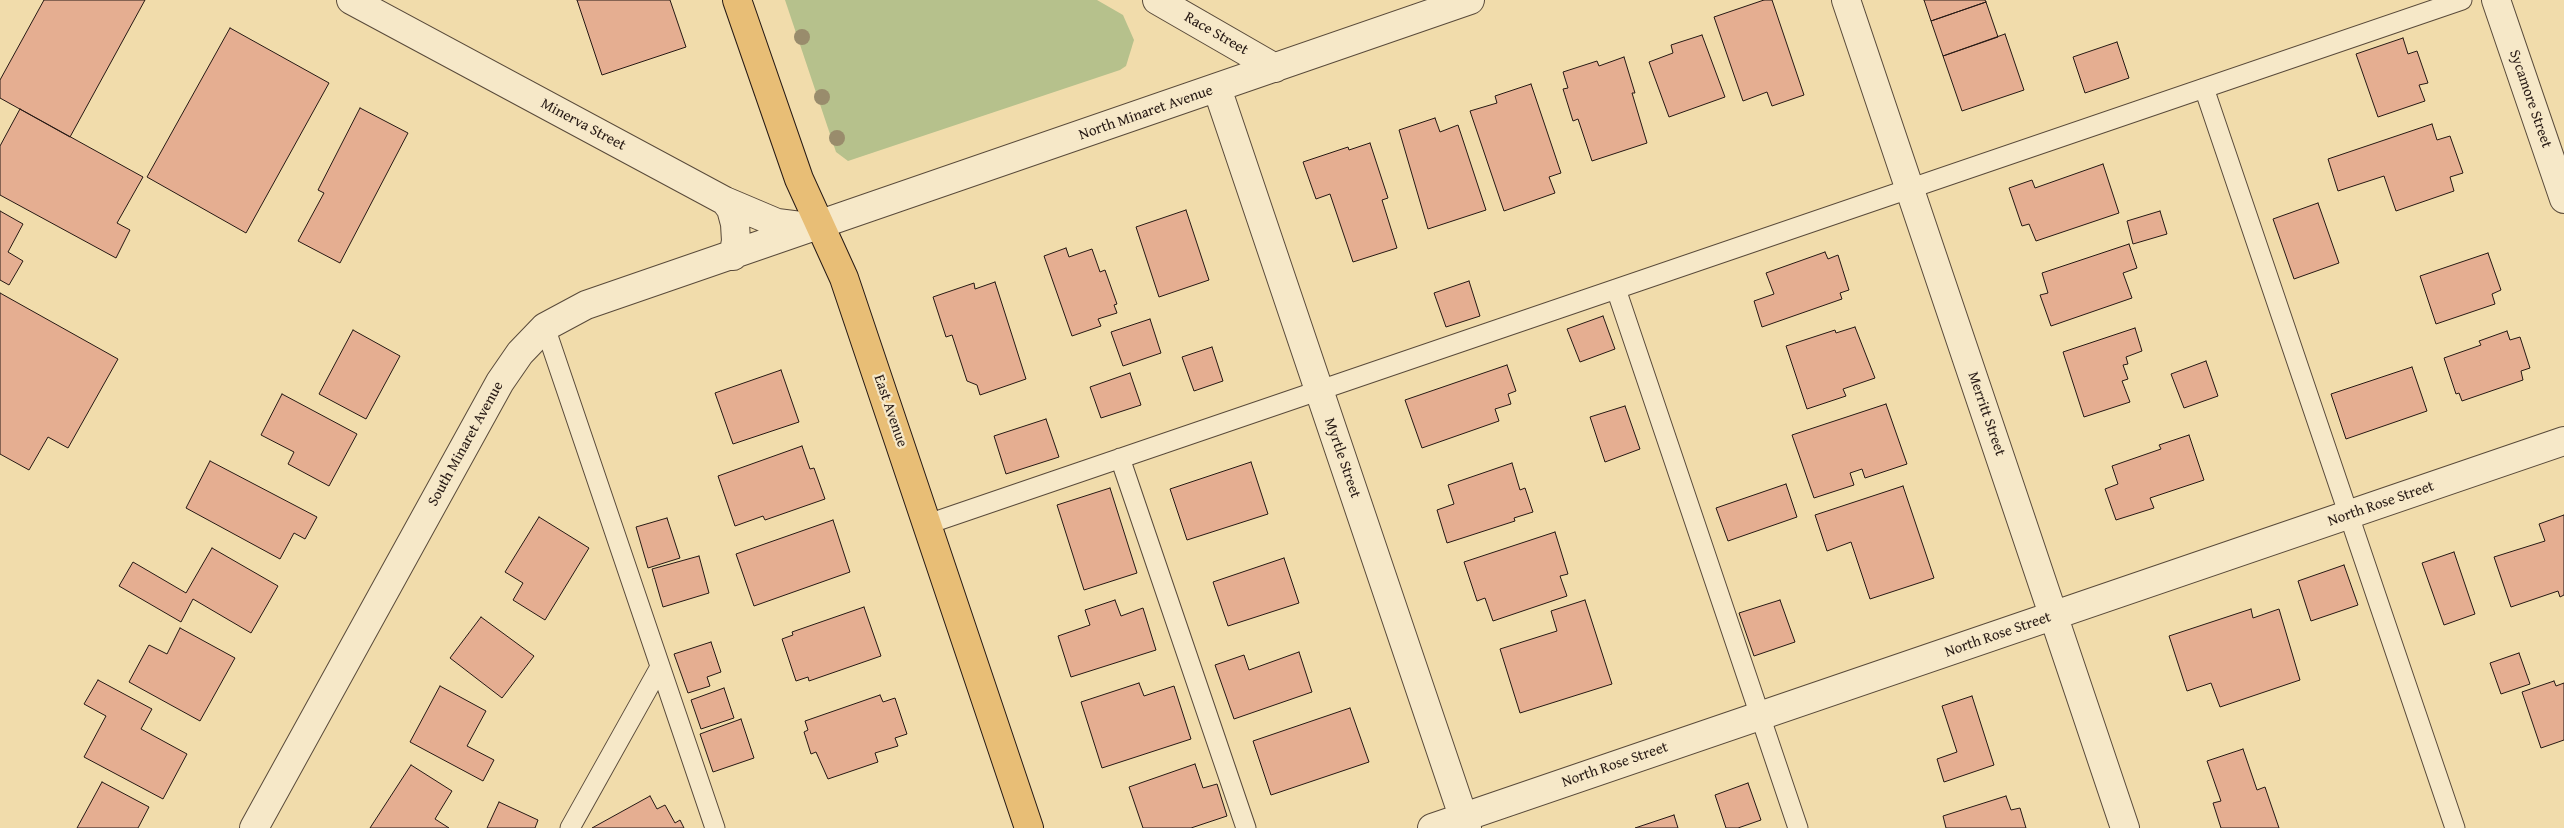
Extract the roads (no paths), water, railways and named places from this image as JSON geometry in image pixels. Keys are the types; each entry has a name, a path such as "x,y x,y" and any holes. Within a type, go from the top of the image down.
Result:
{"main road":[{"name":"East Avenue","path":"737,0 799,179 844,278 1029,828"}],"street":[{"name":"Minerva Street","path":"351,0 725,201 777,222 804,227 822,226"},
{"name":"Race Street","path":"1157,0 1275,68"},
{"name":"Merritt Street","path":"1846,0 2125,828"},
{"name":"Sycamore Street","path":"2496,0 2564,199"},
{"name":"North Minaret Avenue","path":"822,226 1459,2"},
{"name":"Myrtle Street","path":"1217,88 1465,823"},
{"path":"725,201 731,209 735,224 736,241 733,256"},
{"name":"South Minaret Avenue","path":"254,828 500,382 528,342 545,327 586,306 822,226"},
{"name":"North Rose Street","path":"1432,828 1465,823 1760,716 2564,441"}],"lane":[{"path":"928,524 2462,0"},
{"path":"2204,88 2455,828"},
{"path":"1616,289 1798,828"},
{"path":"545,327 715,828"},
{"path":"1120,458 1246,828"},
{"path":"570,828 660,667"}]}
